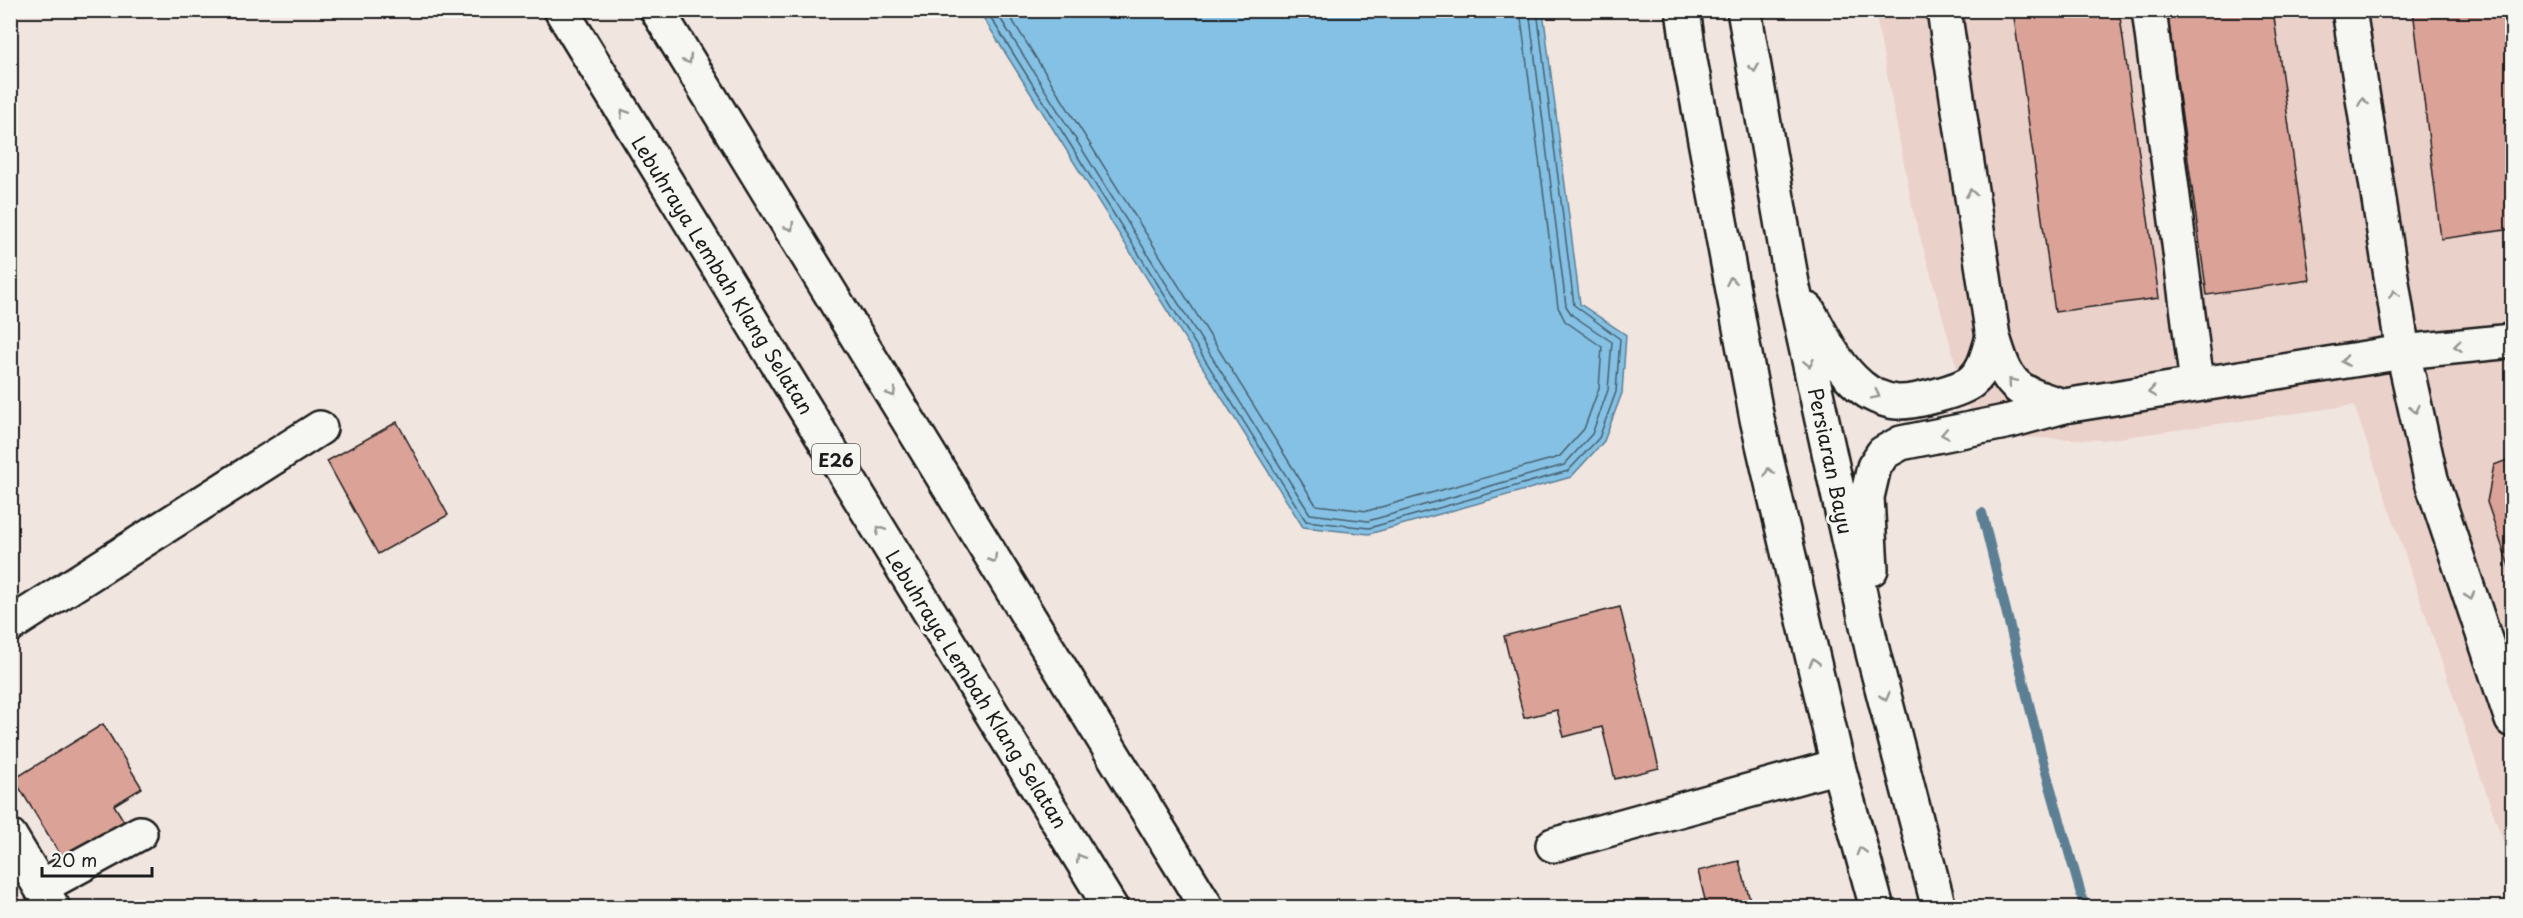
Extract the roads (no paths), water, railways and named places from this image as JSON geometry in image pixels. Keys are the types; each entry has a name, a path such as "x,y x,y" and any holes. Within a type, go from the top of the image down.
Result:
{"main road":[{"name":"Lebuhraya Lembah Klang Selatan","path":"561,10 1111,908"},
{"path":"657,10 1207,908"},
{"path":"1683,10 1689,60 1757,419 1838,766 1877,908"},
{"name":"Persiaran Bayu","path":"1744,10 1792,283 1873,653 1939,908"},
{"path":"1944,10 1993,337 2003,371 2018,389 2035,398 2064,406"},
{"path":"2149,10 2197,384"},
{"path":"2349,10 2403,352 2431,479 2512,720"},
{"path":"1792,283 1835,358 1860,386 1879,398 1899,402 1956,390 1971,382 1984,367 1993,337"},
{"path":"1873,653 1867,497 1874,467 1883,453 1901,443 2010,421 2064,406 2403,352 2512,341"},
{"path":"10,625 320,428"},
{"path":"1553,845 1838,766"},
{"path":"10,837 47,897 140,833"}],"water":[{"path":"979,11 1543,11 1580,304 1626,335 1622,393 1604,441 1571,477 1369,534 1303,527"}],"waterway":[{"path":"1982,513 2044,765 2085,908"}]}
